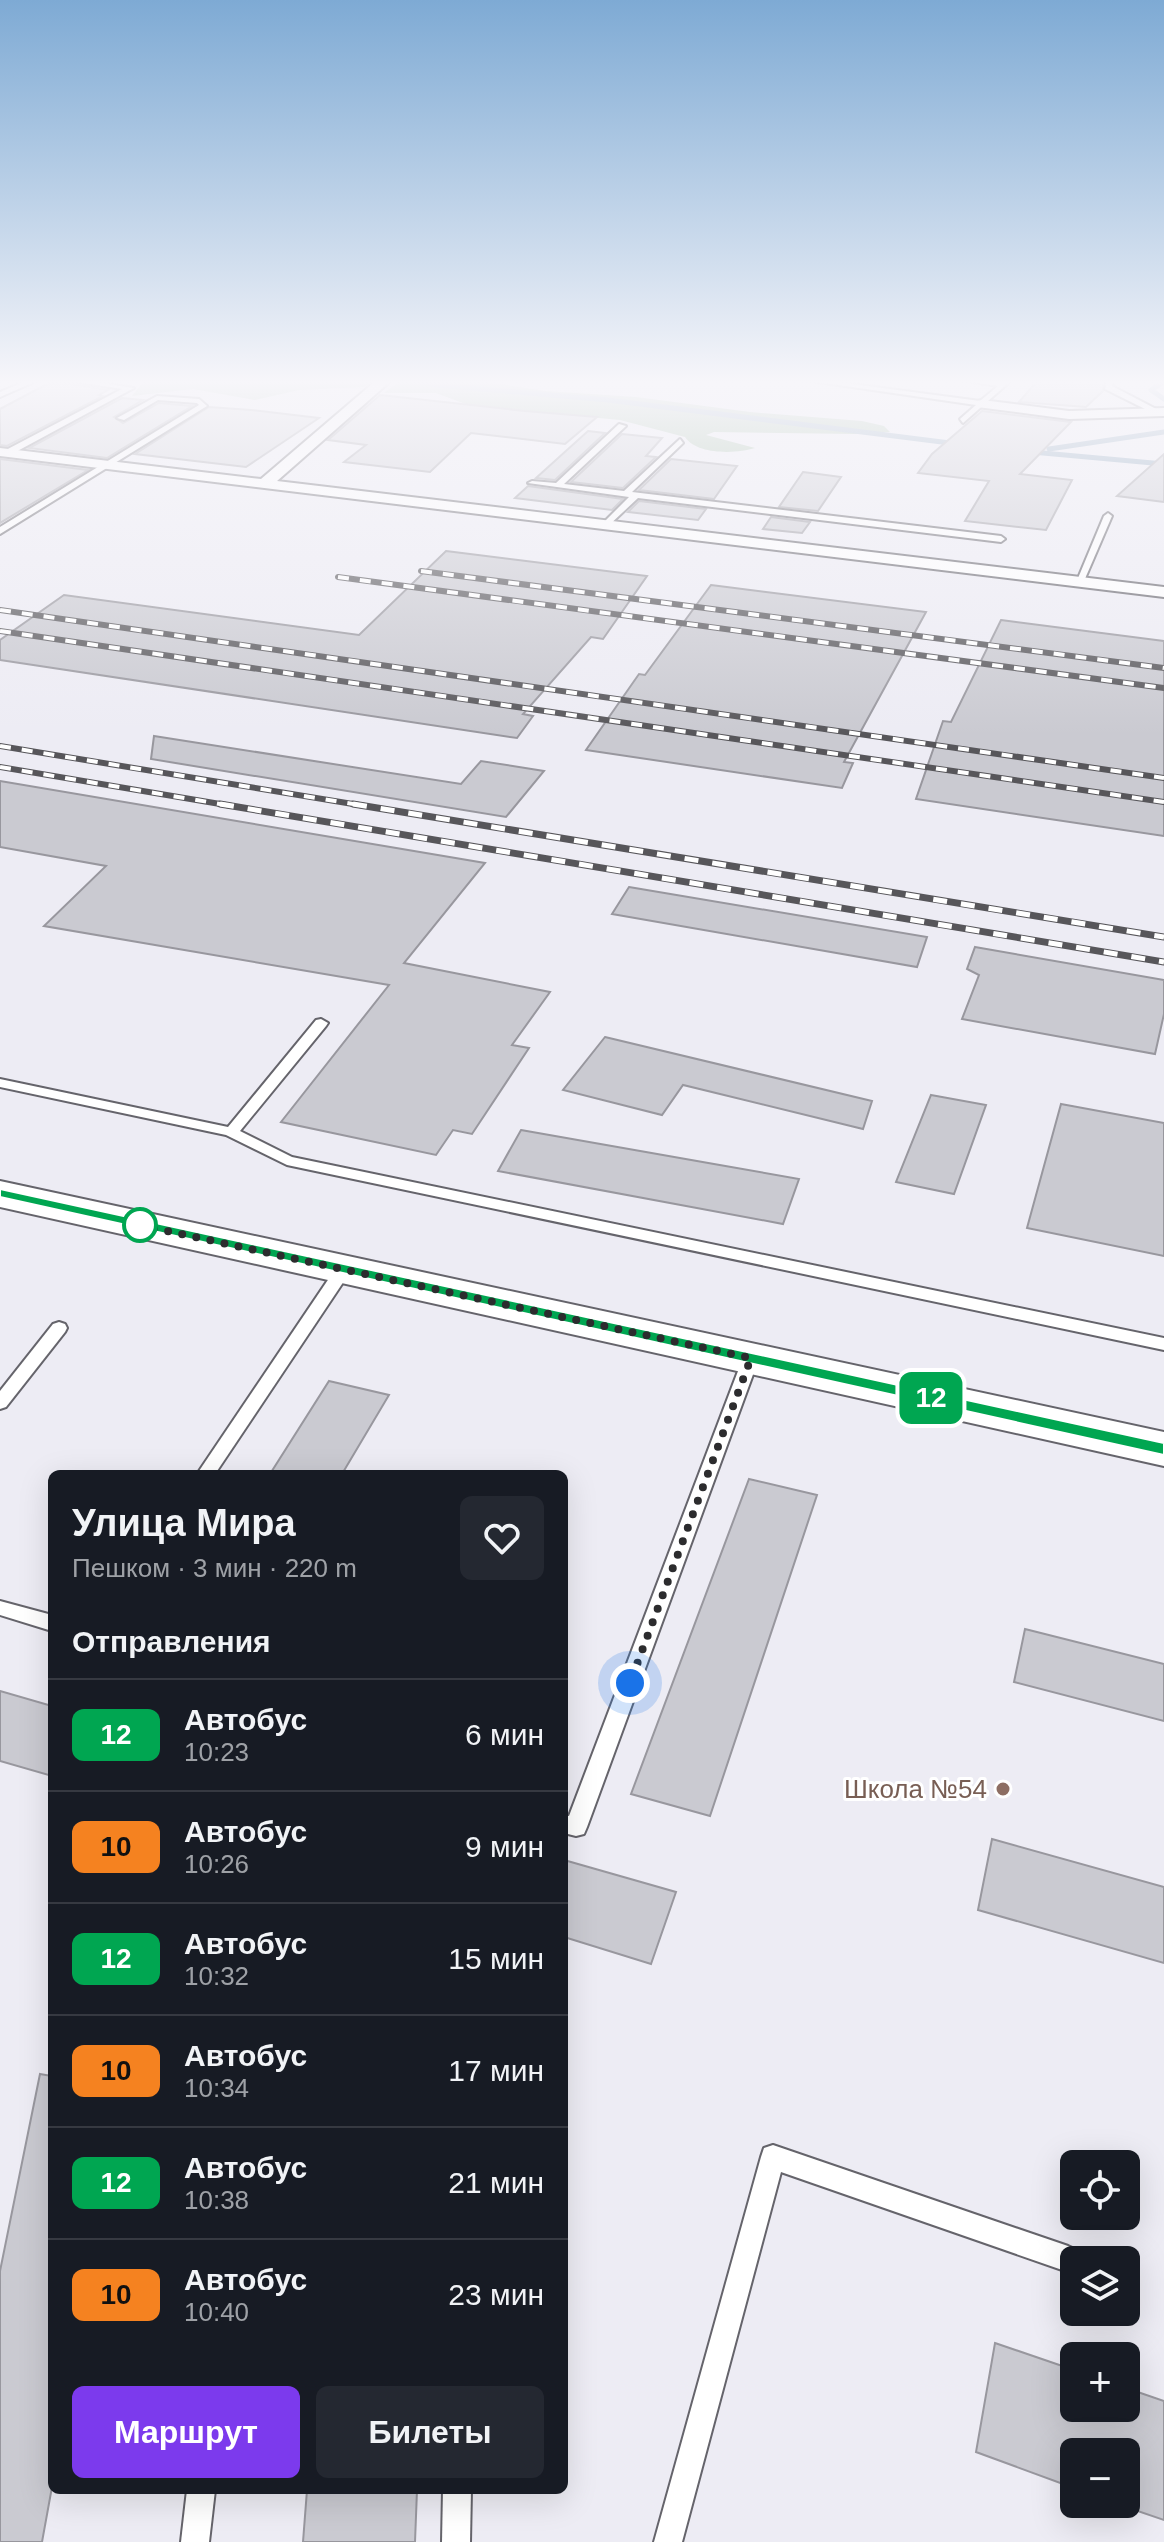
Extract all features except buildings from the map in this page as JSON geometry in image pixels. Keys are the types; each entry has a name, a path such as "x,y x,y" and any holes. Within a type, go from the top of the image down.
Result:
{"street":[{"path":"384,498 1164,592"},
{"path":"0,1194 1164,1449"}],"lane":[{"path":"0,531 56,498"},
{"path":"606,525 629,498"},
{"path":"653,498 1001,539"},
{"path":"1079,581 1108,516"},
{"path":"231,1132 321,1023"},
{"path":"0,1083 231,1132 287,1161 1164,1344"},
{"path":"209,1470 344,1269"},
{"path":"0,1403 59,1328"},
{"path":"568,1825 576,1827 751,1358"},
{"path":"0,1608 48,1622"},
{"path":"668,2542 773,2157 1060,2256"},
{"path":"195,2542 201,2494"},
{"path":"456,2542 457,2494"}],"railway":[{"path":"421,571 1164,668"},
{"path":"338,577 1164,688"},
{"path":"0,610 1164,778"},
{"path":"0,631 1164,802"},
{"path":"0,746 365,806"},
{"path":"0,767 232,806"},
{"path":"220,804 1164,962"},
{"path":"353,804 1164,937"}],"bus line":[{"name":"12","path":"0,1194 1164,1449"}],"place":[{"name":"Школа №54","path":"1003,1789"}],"route":[{"path":"140,1225 751,1358 630,1683"}]}
